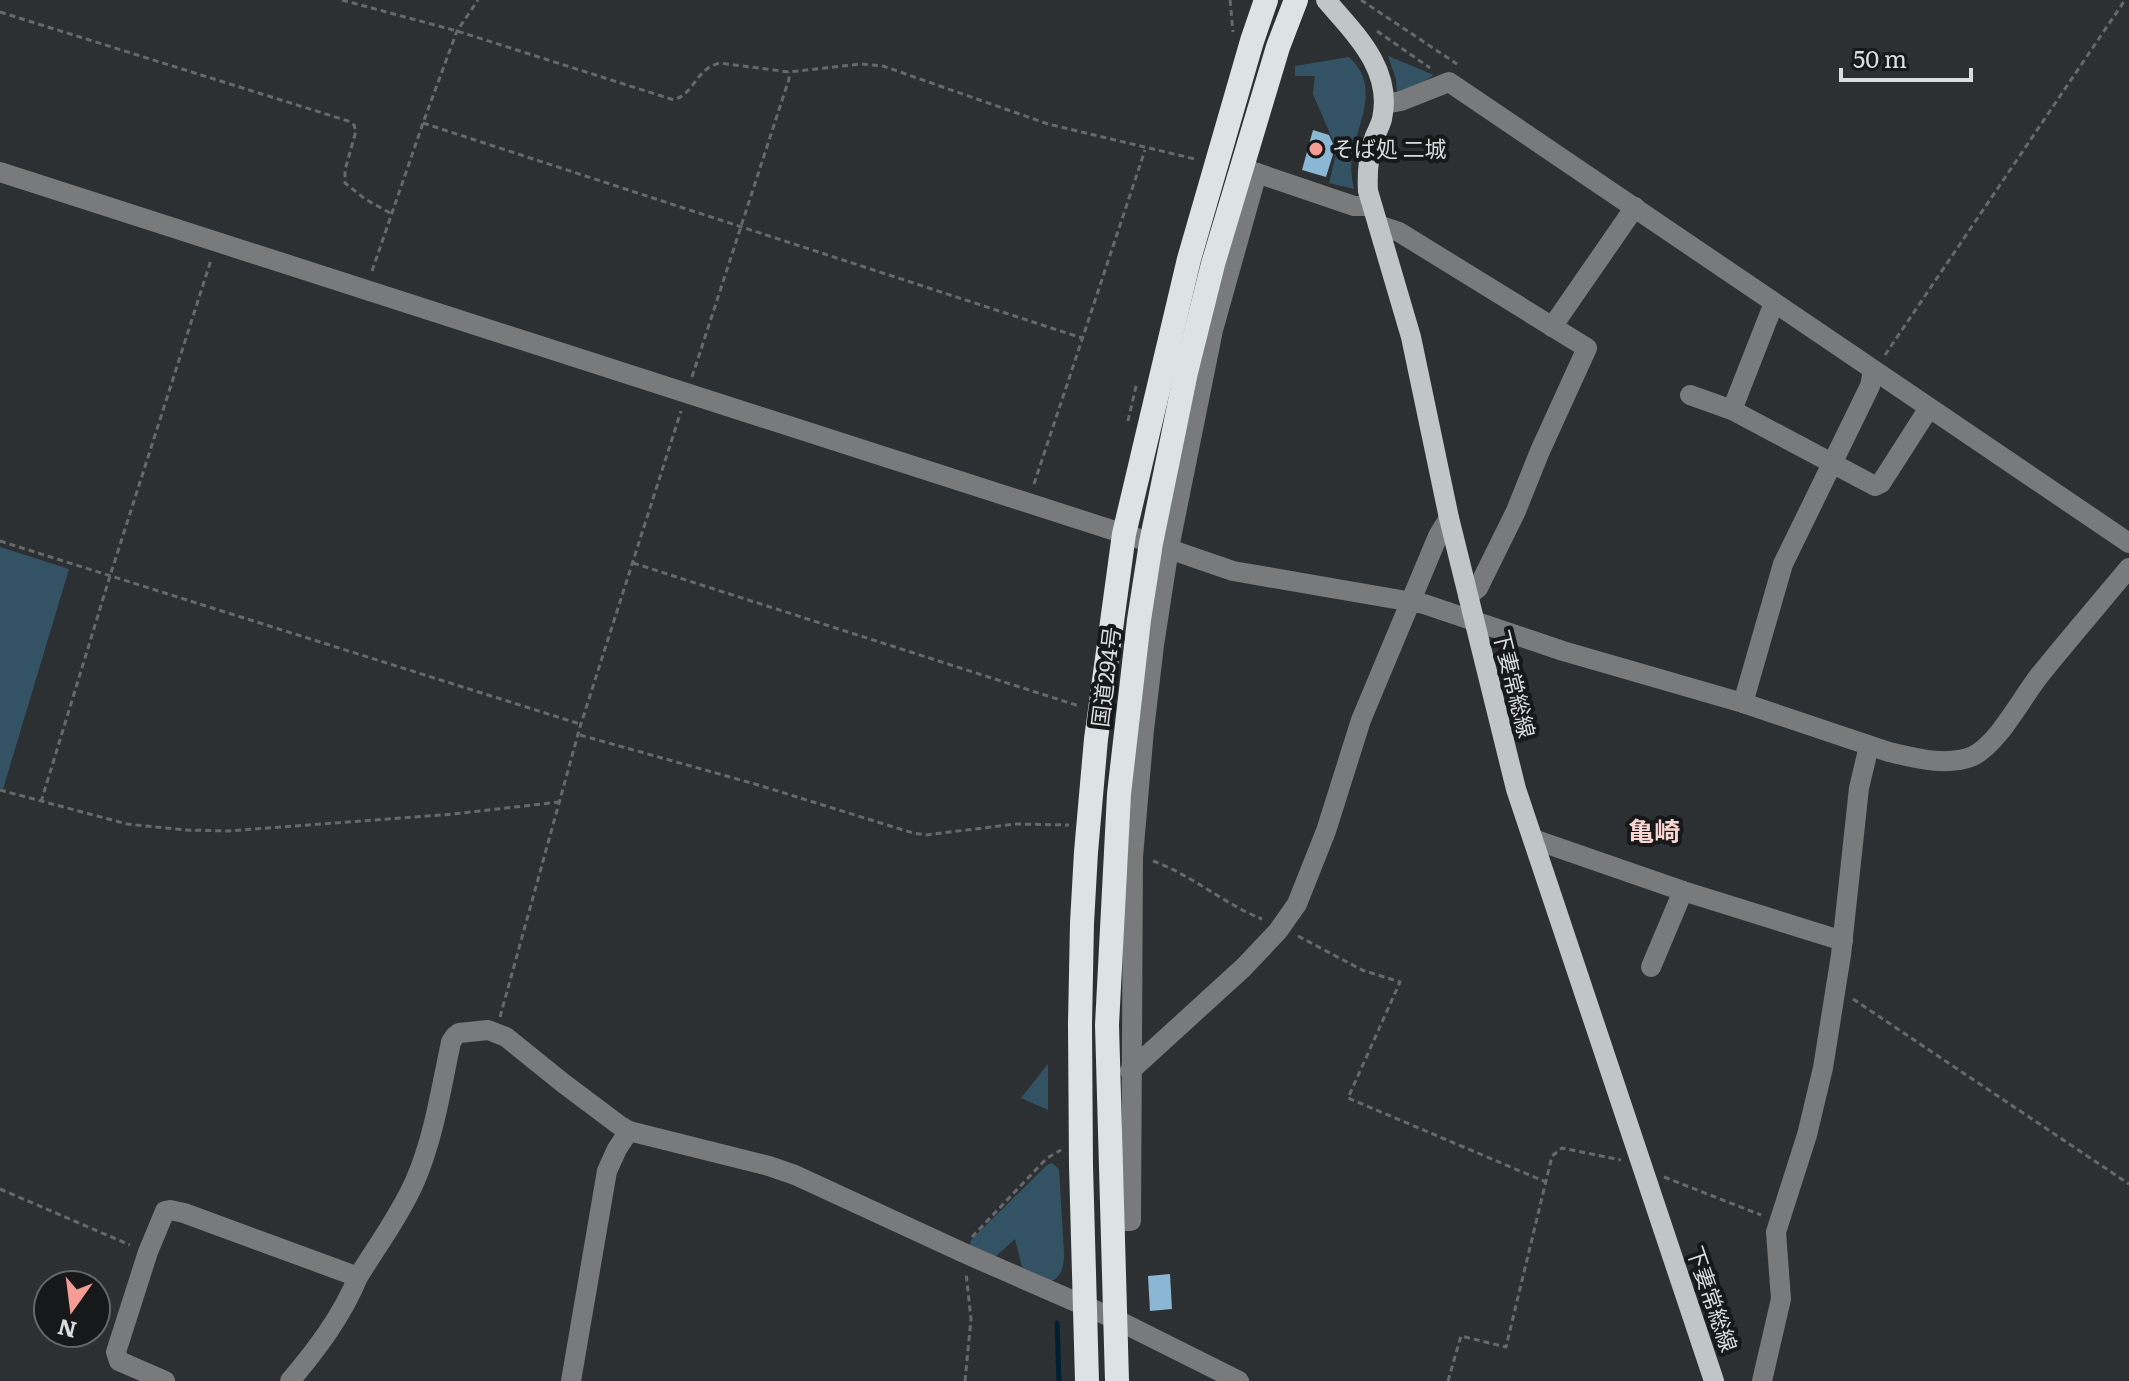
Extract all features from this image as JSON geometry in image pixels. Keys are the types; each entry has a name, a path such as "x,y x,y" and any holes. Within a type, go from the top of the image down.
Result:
{"highway":[{"name":"国道294号","path":"1087,1381 1080,1071 1083,895 1096,739 1124,534 1189,259 1266,0"},
{"name":"国道294号","path":"1117,1381 1107,1025 1114,854 1125,735 1160,546 1186,372 1213,264 1249,170 1278,47 1296,0"}],"main road":[{"name":"下妻常総線","path":"1326,0 1375,62 1384,91 1382,119 1367,171 1368,191 1411,337 1473,621 1516,789 1714,1381"}],"street":[{"path":"1384,104 1401,101 1449,82 2129,543"},
{"path":"1249,170 1375,216 1587,348 1516,511 1478,588 1468,596"},
{"path":"0,172 1233,571 1424,604 1563,651 1743,703 1889,752 1953,761 1981,751 2129,568"},
{"path":"1552,327 1635,207"},
{"path":"1732,410 1774,303"},
{"path":"1743,703 1783,564 1870,386 1873,371"},
{"path":"1690,395 1732,410 1875,486 1881,483 1929,408"},
{"path":"1130,1071 1243,968 1281,927 1297,904 1326,831 1361,720 1438,536 1449,518"},
{"path":"1111,1221 1131,1221 1133,857 1160,546"},
{"path":"1762,1381 1781,1299 1776,1232 1807,1135 1823,1068 1843,941 1859,788 1869,746"},
{"path":"1533,839 1683,891 1843,941"},
{"path":"1651,967 1683,891"},
{"path":"290,1381 334,1323 358,1277 403,1205 426,1152 451,1042 455,1036 468,1031 496,1032 506,1037 629,1131 795,1175 1115,1319 1239,1381"},
{"path":"571,1381 607,1171 629,1131"},
{"path":"165,1381 119,1361 116,1356 148,1252 165,1211 170,1210 358,1277"}],"path":[{"path":"342,0 457,31 674,100 689,92 703,71 720,63 789,72 861,64 883,66 1048,124 1195,159"},
{"path":"366,290 457,31 478,0"},
{"path":"1873,371 2125,0"},
{"path":"0,12 348,121 356,131 345,170 345,183 392,214"},
{"path":"1374,29 1449,82"},
{"path":"496,1032 581,724 789,72"},
{"path":"423,123 1082,338"},
{"path":"1028,503 1145,148"},
{"path":"41,802 216,242"},
{"path":"0,541 581,724"},
{"path":"633,563 1083,707"},
{"path":"578,735 926,835 1015,824 1069,825"},
{"path":"0,790 127,824 229,831 453,814 559,802"},
{"path":"1133,857 1172,868 1240,910 1281,927 1362,970 1400,982 1348,1098 1546,1182"},
{"path":"1836,990 2129,1184"},
{"path":"1448,1381 1461,1336 1506,1347 1552,1156 1562,1148 1641,1165 1779,1223"},
{"path":"965,1381 971,1319 961,1252 1047,1158 1063,1149"},
{"path":"0,1189 148,1252"}],"shaded area":[{"path":"1388,56 1434,75 1406,93 1397,92"},
{"path":"1349,57 1359,69 1366,93 1351,162 1354,189 1329,183 1337,150 1313,94 1315,76 1295,76 1295,66"},
{"path":"0,547 69,569 3,789 0,788"},
{"path":"1048,1064 1048,1110 1021,1098"},
{"path":"1052,1163 1059,1169 1064,1262 1062,1270 1052,1281 1022,1267 1015,1239 994,1258 970,1245 971,1240"}],"building":[{"path":"1313,130 1329,135 1335,148 1326,177 1302,170"},
{"path":"1170,1274 1172,1309 1150,1311 1148,1276"}],"waterway":[{"path":"1057,1323 1059,1381"}],"place":[{"name":"そば処 二城","path":"1316,149"}],"district":[{"name":"亀崎","path":"1654,832"}]}
